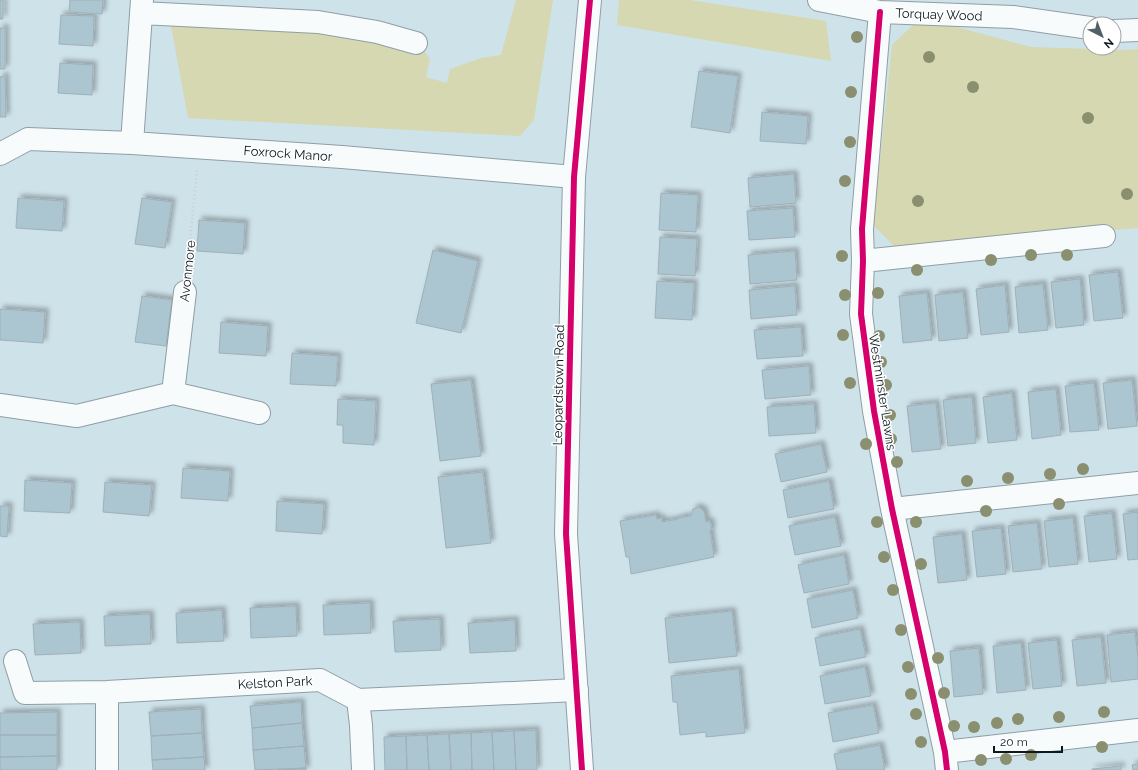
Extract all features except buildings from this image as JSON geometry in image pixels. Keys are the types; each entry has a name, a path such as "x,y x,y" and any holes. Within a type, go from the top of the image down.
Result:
{"street":[{"name":"Leopardstown Road","path":"582,770 566,534 574,177 590,0"},
{"name":"Torquay Wood","path":"819,0 880,12 1014,9 1082,26"},
{"path":"0,154 28,139 132,144 142,7 318,22 377,32 416,43"},
{"name":"Westminster Lawns","path":"880,12 862,228 863,262 861,314 874,411 892,509 946,761 1138,730"},
{"path":"1122,31 1138,30"},
{"name":"Foxrock Manor","path":"132,144 342,157 574,177"},
{"path":"863,262 1104,236"},
{"name":"Avonmore","path":"173,393 185,292"},
{"path":"0,405 77,416 173,393 259,413"},
{"path":"892,509 1138,483"},
{"name":"Kelston Park","path":"15,662 25,693 107,692 320,680 358,700"},
{"path":"363,770 358,700 577,690"},
{"path":"107,692 107,770"}],"green space":[{"path":"516,0 553,0 534,120 520,136 188,118 171,26 294,31 369,38 422,48 430,59 426,77 447,83 450,69 481,58 501,55"},
{"path":"619,0 690,0 826,21 831,61 617,25"},
{"path":"914,24 945,24 1031,47 1082,49 1082,56 1122,56 1122,50 1138,49 1138,228 897,249 873,225 892,45"}],"cycle path":[{"path":"582,770 566,534 574,177 590,0"},
{"path":"880,12 862,229 863,261 861,314 874,411 892,509 945,752 947,770"}]}
